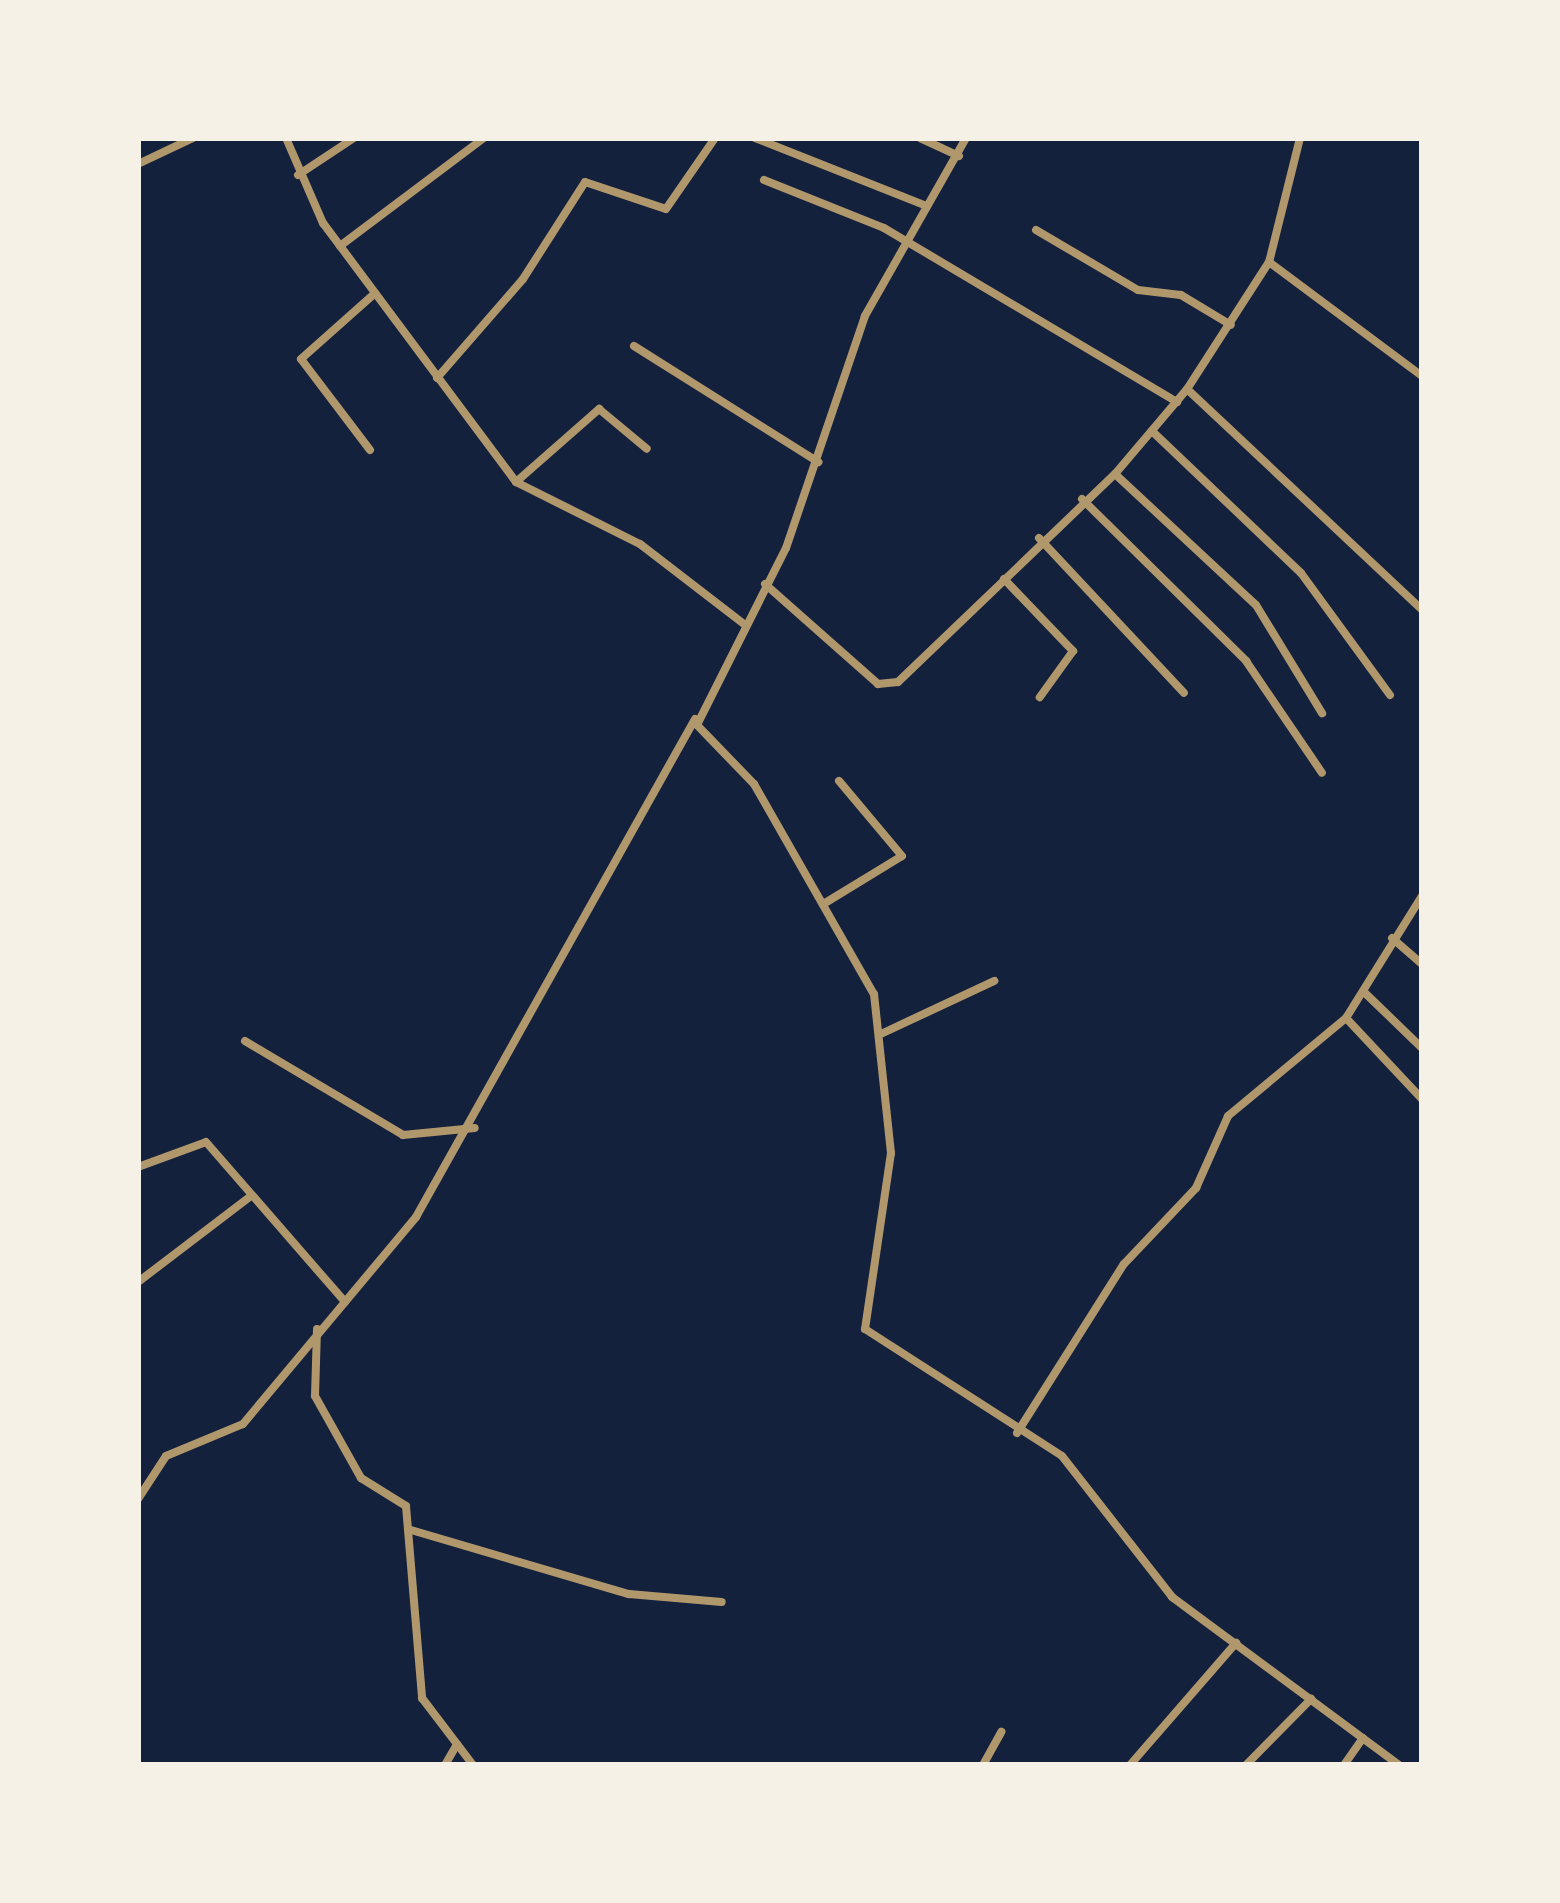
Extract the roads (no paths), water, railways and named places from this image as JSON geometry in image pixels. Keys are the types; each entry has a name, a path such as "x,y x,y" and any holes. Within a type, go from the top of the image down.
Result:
{"street":[{"path":"138,164 193,138"},
{"path":"286,138 298,175 340,247 516,482 640,544 744,624"},
{"path":"298,175 354,138"},
{"path":"340,247 484,138"},
{"path":"436,378 523,279 586,182 666,208 715,138"},
{"path":"755,138 927,206"},
{"path":"920,138 959,156"},
{"path":"138,1499 166,1456 243,1424 317,1329 345,1302 475,1127 562,942 696,718 766,584 818,462 865,316 904,239 966,138"},
{"path":"766,584 887,687 1154,433 1231,325 1268,262 1300,138"},
{"path":"764,180 904,239 1178,401"},
{"path":"1036,230 1138,290 1181,295 1231,325"},
{"path":"1268,262 1422,376"},
{"path":"370,450 301,359 375,293"},
{"path":"634,346 818,462"},
{"path":"1187,389 1422,610"},
{"path":"516,482 592,411 647,449"},
{"path":"1154,433 1300,573 1390,695"},
{"path":"1115,473 1256,605 1322,713"},
{"path":"1082,499 1238,652 1322,772"},
{"path":"1040,538 1184,693"},
{"path":"1004,579 1072,651 1040,697"},
{"path":"696,718 754,784 826,902 883,1034 891,1153 865,1329 1017,1433 1062,1456 1154,1580 1399,1765"},
{"path":"826,902 902,856 839,781"},
{"path":"1017,1433 1124,1264 1196,1188 1235,1107 1346,1018 1422,896"},
{"path":"1392,938 1422,964"},
{"path":"883,1034 994,981"},
{"path":"1364,992 1422,1048"},
{"path":"1346,1018 1422,1100"},
{"path":"245,1041 403,1135 475,1127"},
{"path":"138,1168 202,1140 345,1302"},
{"path":"138,1282 252,1195"},
{"path":"317,1329 314,1396 361,1478 401,1496 411,1530 418,1688 473,1765"},
{"path":"411,1530 629,1594 722,1602"},
{"path":"1130,1765 1236,1643"},
{"path":"1246,1765 1311,1700"},
{"path":"983,1765 1001,1732"},
{"path":"1344,1765 1363,1738"},
{"path":"445,1765 457,1744"}]}
